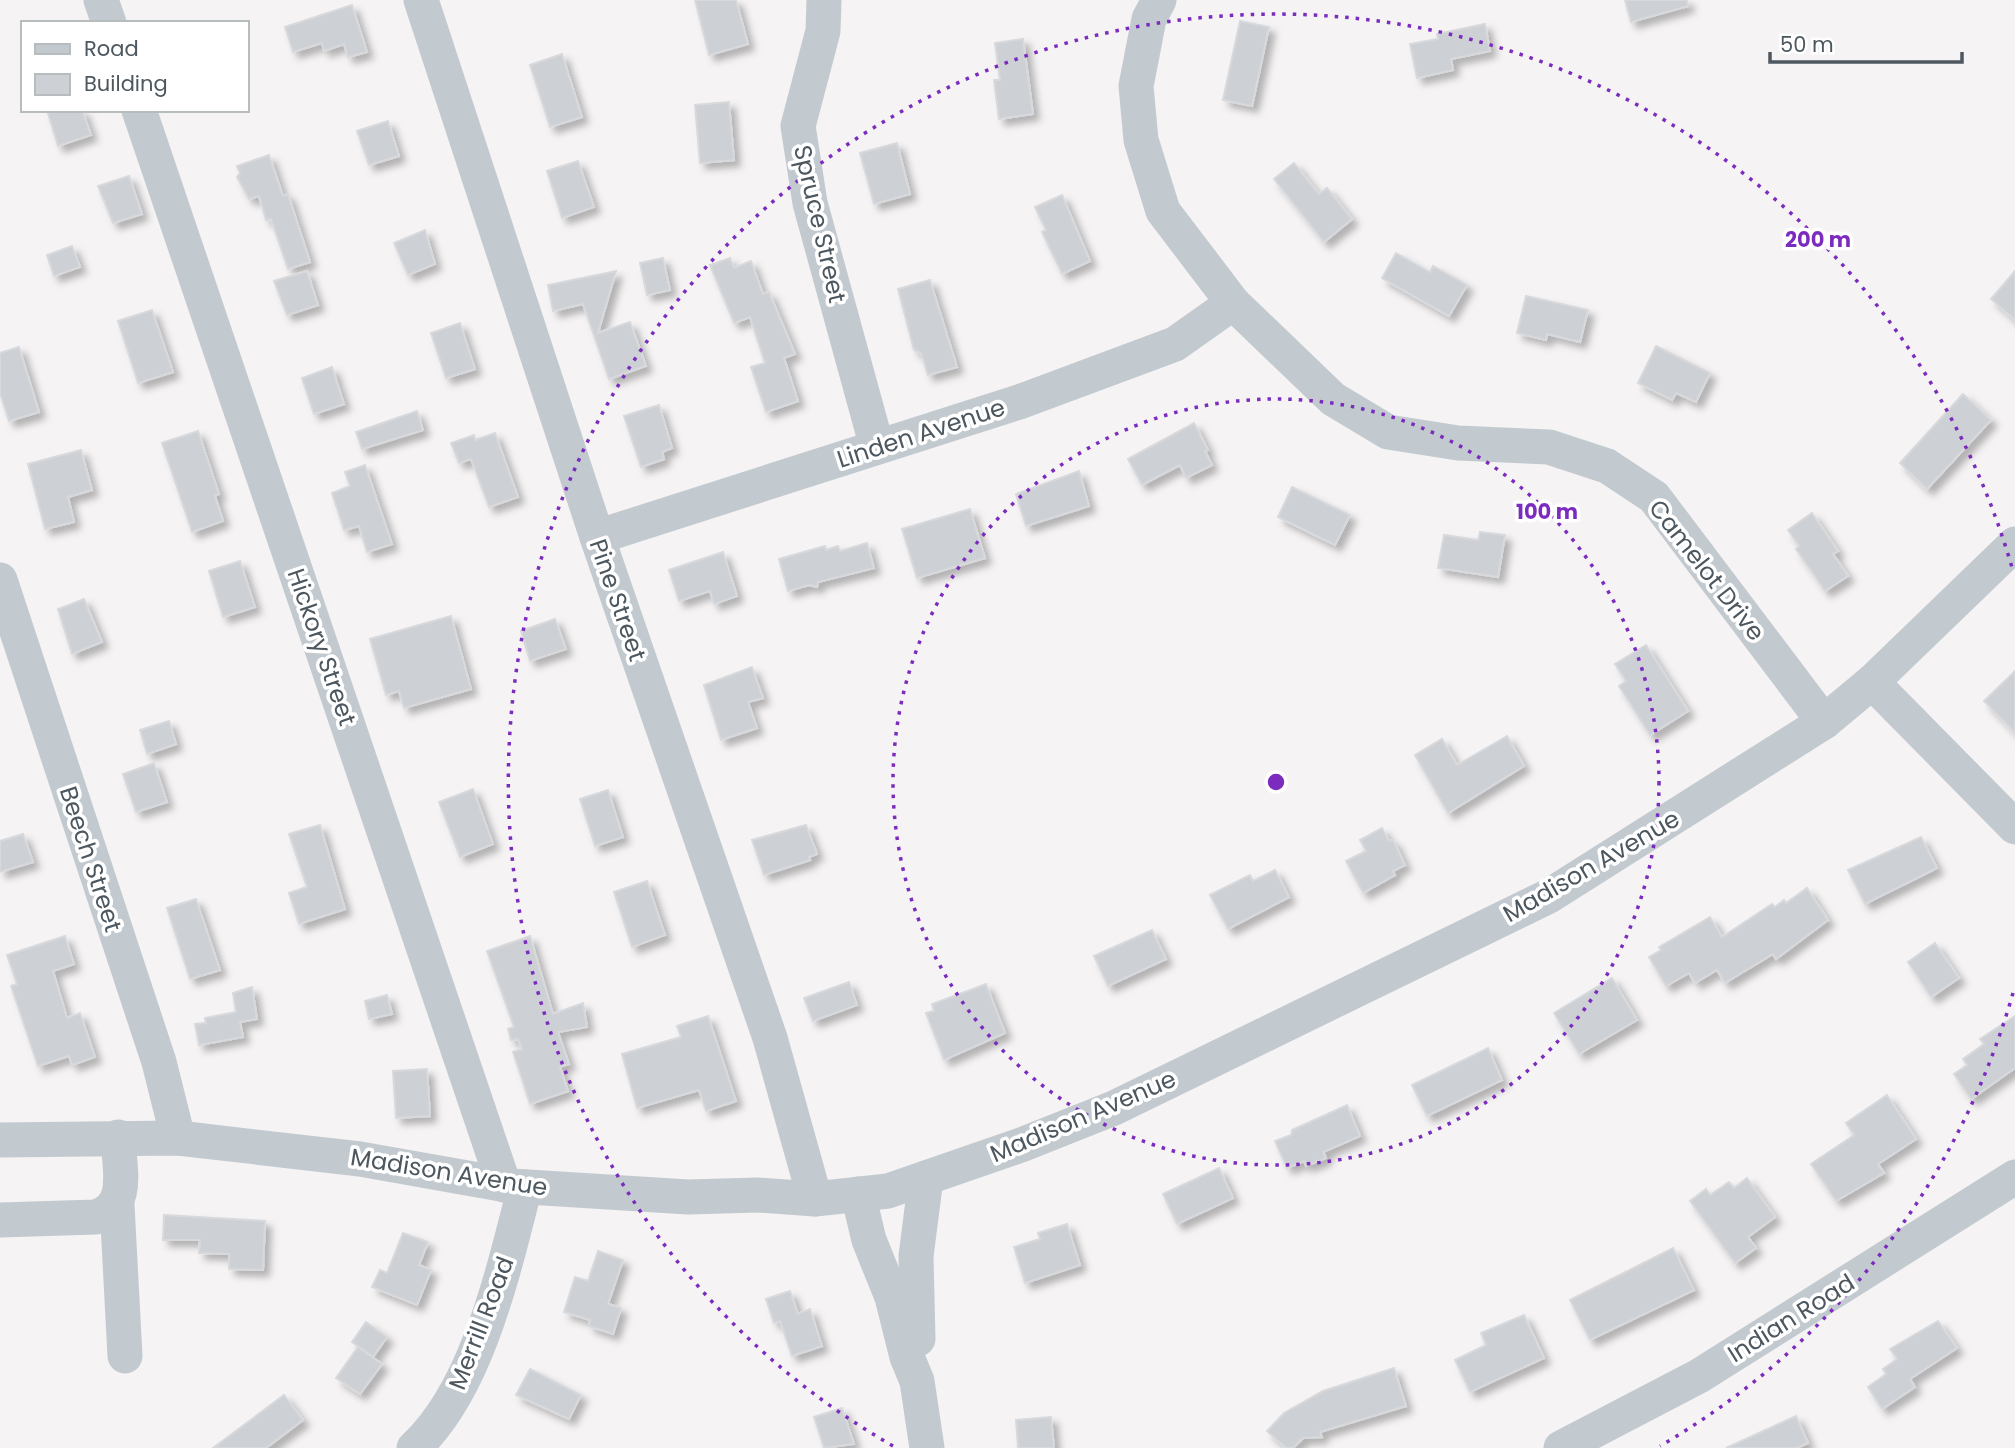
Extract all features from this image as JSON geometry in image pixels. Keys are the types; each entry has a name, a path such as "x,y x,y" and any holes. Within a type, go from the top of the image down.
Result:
{"street":[{"path":"101,0 108,21"},
{"name":"Pine Street","path":"421,0 597,537 770,1038 815,1199"},
{"name":"Spruce Street","path":"824,0 823,31 799,126 810,203 877,447"},
{"name":"Camelot Drive","path":"1159,0 1149,19 1136,86 1141,140 1163,211 1233,303 1333,399 1388,432 1458,443 1549,447 1607,466 1654,497 1824,722"},
{"name":"Hickory Street","path":"140,112 514,1186"},
{"name":"Linden Avenue","path":"597,537 1019,402 1175,344 1233,303"},
{"name":"Madison Avenue","path":"0,1140 178,1138 360,1159 514,1186 688,1197 758,1195 815,1199 888,1191 1114,1108 1549,896 1824,722 1872,682 2015,544"},
{"name":"Beech Street","path":"0,580 159,1062 178,1138"},
{"path":"1872,682 2015,827"},
{"path":"118,1137 117,1205 125,1356"},
{"name":"Indian Road","path":"1561,1448 1699,1376 2015,1177"},
{"path":"917,1381 920,1352 916,1322 916,1256 926,1178"},
{"name":"Merrill Road","path":"414,1448 453,1398 500,1286 514,1186"},
{"path":"858,1194 869,1240 892,1297 907,1357 917,1381 927,1448"},
{"path":"0,1220 96,1217 109,1213 117,1205"}],"building":[{"path":"695,0 736,0 748,44 709,55"},
{"path":"1625,0 1687,0 1688,6 1631,22"},
{"path":"352,5 367,52 348,57 344,44 324,51 322,43 293,52 285,27"},
{"path":"1240,21 1269,27 1252,106 1223,100"},
{"path":"1485,24 1490,51 1451,59 1453,70 1417,78 1410,44 1438,39 1437,34"},
{"path":"1023,39 1033,114 999,119 994,80 1000,80 995,43"},
{"path":"562,54 582,117 550,127 530,65"},
{"path":"729,102 734,160 700,163 695,105"},
{"path":"48,112 83,112 91,135 58,146"},
{"path":"388,121 399,156 369,165 357,131"},
{"path":"897,143 910,194 874,204 860,153"},
{"path":"269,155 283,196 288,194 310,262 288,269 271,219 266,220 259,196 249,199 237,177 240,173 237,166"},
{"path":"578,161 594,207 562,218 547,171"},
{"path":"1294,163 1319,194 1327,188 1352,219 1324,242 1274,179"},
{"path":"129,176 142,214 113,223 98,186"},
{"path":"1062,195 1090,261 1062,274 1042,232 1046,230 1035,207"},
{"path":"425,230 435,264 408,275 394,243"},
{"path":"72,246 80,267 54,276 47,255"},
{"path":"1396,253 1430,272 1433,266 1467,285 1449,316 1382,278"},
{"path":"663,258 670,290 647,295 640,263"},
{"path":"730,258 734,268 751,261 763,294 769,292 795,354 784,358 798,401 766,412 751,367 765,363 750,317 734,323 710,265"},
{"path":"307,271 318,305 287,315 274,281"},
{"path":"616,271 598,333 630,322 646,366 609,379 583,304 553,311 548,285"},
{"path":"2015,271 2015,320 1991,299"},
{"path":"930,280 957,367 928,375 921,353 914,350 898,289"},
{"path":"1526,296 1588,310 1580,342 1547,334 1546,340 1517,333"},
{"path":"152,310 173,372 138,383 118,321"},
{"path":"460,323 475,369 446,378 431,333"},
{"path":"1656,346 1710,373 1696,402 1676,393 1672,400 1638,383"},
{"path":"19,347 39,412 9,421 0,393 0,353"},
{"path":"332,367 344,404 314,414 302,378"},
{"path":"1963,394 1991,420 1927,489 1900,463"},
{"path":"659,405 672,448 662,452 664,459 641,467 624,416"},
{"path":"417,411 423,430 362,449 356,432"},
{"path":"1194,423 1208,450 1205,451 1212,465 1186,478 1180,465 1142,485 1128,459"},
{"path":"198,431 219,494 215,496 223,521 192,532 162,443"},
{"path":"495,433 518,497 489,507 471,459 459,463 451,443 474,435 475,440"},
{"path":"81,450 92,490 68,497 74,522 45,529 28,464"},
{"path":"365,465 392,544 367,552 359,526 344,530 332,493 350,486 345,472"},
{"path":"1079,471 1089,506 1026,526 1016,494"},
{"path":"1292,487 1350,515 1335,545 1278,517"},
{"path":"970,509 985,558 917,578 902,529"},
{"path":"1812,513 1838,551 1833,554 1848,576 1825,591 1796,549 1799,546 1788,530"},
{"path":"1480,532 1505,535 1498,577 1438,568 1444,535 1478,540"},
{"path":"867,543 874,568 818,582 817,587 809,585 788,591 779,559 825,546 826,550 838,546 840,551"},
{"path":"723,552 737,596 714,604 710,591 679,601 669,570"},
{"path":"240,561 255,607 223,617 209,571"},
{"path":"84,599 102,642 72,654 58,609"},
{"path":"451,616 471,689 404,708 399,691 386,695 370,639"},
{"path":"555,619 566,649 530,661 521,631"},
{"path":"1646,645 1688,711 1650,735 1619,686 1626,681 1615,664"},
{"path":"752,667 763,698 748,702 757,728 721,740 704,685"},
{"path":"2015,671 2015,733 1984,701"},
{"path":"169,721 176,744 147,754 140,730"},
{"path":"1507,736 1524,766 1448,813 1415,755 1442,739 1457,765"},
{"path":"154,763 167,802 136,812 123,774"},
{"path":"473,789 493,844 460,857 439,802"},
{"path":"608,790 623,837 595,846 580,799"},
{"path":"320,825 345,909 299,924 289,893 307,887 289,834"},
{"path":"806,825 817,854 809,857 810,860 764,875 752,840"},
{"path":"1382,828 1389,841 1393,840 1405,865 1393,871 1395,875 1363,893 1346,861 1366,851 1360,840"},
{"path":"23,834 33,862 0,872 0,841"},
{"path":"1921,837 1937,868 1865,904 1848,870"},
{"path":"1275,870 1289,897 1228,929 1210,895 1250,875 1253,881"},
{"path":"647,881 665,935 632,947 614,892"},
{"path":"1807,888 1828,920 1776,959 1773,954 1725,983 1717,970 1695,983 1689,973 1666,986 1649,957 1661,950 1659,947 1710,917 1722,937 1772,904 1775,907 1784,900 1786,903"},
{"path":"196,899 220,970 190,979 167,908"},
{"path":"1152,930 1166,959 1108,986 1094,956"},
{"path":"65,936 74,964 53,971 67,1018 80,1013 95,1057 72,1065 69,1056 38,1066 11,986 17,984 7,955"},
{"path":"530,936 553,1014 583,1003 587,1027 558,1032 569,1064 560,1067 568,1091 530,1104 513,1052 522,1049 518,1039 511,1040 508,1029 514,1027 487,951"},
{"path":"1935,943 1959,978 1931,997 1908,962"},
{"path":"1612,978 1637,1020 1579,1054 1554,1013"},
{"path":"849,982 857,1005 813,1021 804,998"},
{"path":"986,984 1005,1033 944,1060 926,1013 934,1011 932,1004"},
{"path":"252,987 257,1019 240,1022 243,1037 199,1045 195,1024 206,1023 205,1018 236,1012 233,993"},
{"path":"387,995 392,1014 369,1019 365,1001"},
{"path":"708,1016 736,1101 706,1111 699,1090 637,1108 622,1054 681,1037 677,1026"},
{"path":"2015,1016 2015,1068 1971,1099 1954,1074 1967,1065 1963,1059 1984,1044 1980,1039"},
{"path":"1488,1048 1502,1080 1427,1116 1412,1085"},
{"path":"427,1069 430,1116 396,1118 393,1071"},
{"path":"1887,1095 1916,1139 1878,1164 1884,1173 1836,1201 1811,1164 1854,1135 1846,1123"},
{"path":"1347,1105 1360,1136 1323,1152 1326,1158 1306,1166 1304,1161 1287,1168 1275,1141 1291,1135 1292,1130"},
{"path":"1219,1168 1233,1198 1177,1224 1163,1194"},
{"path":"1747,1178 1775,1217 1748,1237 1756,1248 1735,1263 1690,1201 1706,1189 1710,1195 1729,1182 1734,1188"},
{"path":"164,1215 265,1221 263,1270 229,1269 229,1254 199,1253 200,1240 163,1240"},
{"path":"1067,1224 1080,1265 1025,1283 1014,1247 1040,1239 1038,1233"},
{"path":"403,1233 428,1242 419,1265 431,1270 417,1305 372,1287 380,1270 387,1273"},
{"path":"1673,1248 1694,1290 1590,1340 1570,1300"},
{"path":"598,1251 623,1260 608,1304 621,1308 613,1334 589,1326 590,1320 564,1312 575,1277 588,1281"},
{"path":"790,1291 798,1314 810,1309 822,1346 792,1356 780,1321 774,1323 766,1299"},
{"path":"1524,1315 1544,1358 1470,1392 1455,1360 1486,1345 1481,1333"},
{"path":"1938,1321 1957,1348 1910,1379 1915,1387 1882,1409 1868,1387 1886,1374 1883,1369 1897,1359 1890,1349"},
{"path":"366,1322 387,1337 373,1357 352,1342"},
{"path":"358,1347 382,1364 360,1394 336,1378"},
{"path":"1394,1368 1406,1406 1320,1432 1322,1437 1303,1438 1293,1448 1286,1448 1267,1431 1284,1413 1323,1391"},
{"path":"530,1369 581,1395 569,1419 516,1395"},
{"path":"284,1395 303,1420 266,1448 213,1448"},
{"path":"842,1408 854,1444 824,1448 814,1417"},
{"path":"1796,1416 1808,1443 1797,1448 1726,1448"},
{"path":"1051,1417 1054,1448 1018,1448 1016,1420"}]}
